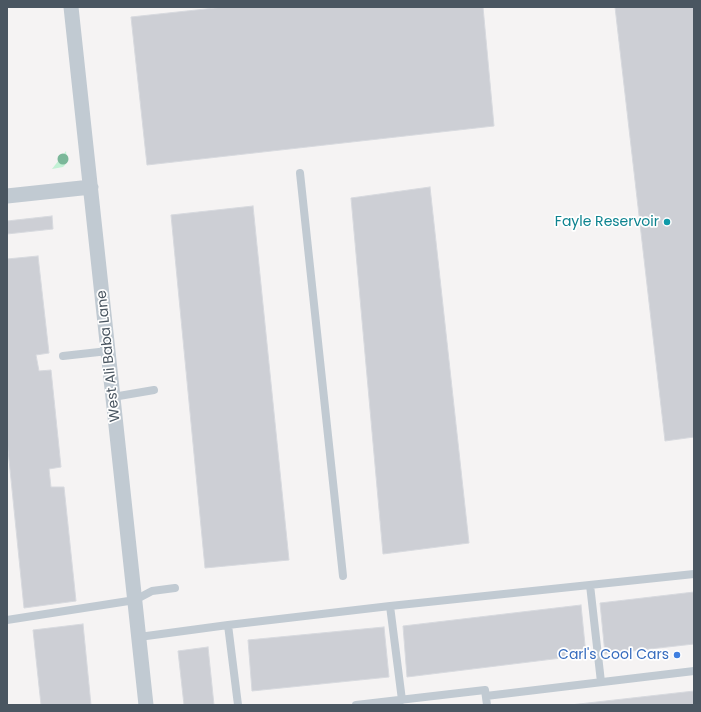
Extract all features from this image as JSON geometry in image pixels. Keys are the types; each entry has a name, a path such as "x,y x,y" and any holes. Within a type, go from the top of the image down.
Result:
{"street":[{"name":"West Ali Baba Lane","path":"71,7 146,705"},
{"path":"7,196 91,187"}],"lane":[{"path":"300,173 343,576"},
{"path":"63,356 108,351"},
{"path":"113,396 154,390"},
{"path":"139,637 390,606 694,574"},
{"path":"590,585 601,682"},
{"path":"7,620 135,600 152,591 175,588"},
{"path":"390,606 402,700"},
{"path":"228,625 238,705"},
{"path":"486,696 694,671"},
{"path":"356,705 485,690 487,705"}],"green space":[{"path":"66,151 67,161 65,165 63,167 52,169"}],"building":[{"path":"224,7 483,7 494,126 147,165 131,17"},
{"name":"Fayle Reservoir","path":"615,7 694,7 694,437 665,441"},
{"path":"430,187 469,543 383,554 351,198"},
{"path":"253,206 289,560 205,568 171,215"},
{"path":"52,216 53,229 7,234 7,221"},
{"path":"38,256 49,353 36,355 39,371 51,370 61,467 49,469 51,487 64,487 76,601 24,608 7,440 7,259"},
{"path":"694,592 694,644 605,654 600,603"},
{"path":"581,605 586,655 407,677 403,626"},
{"path":"83,624 91,705 41,705 33,630"},
{"path":"384,627 389,677 252,691 248,640"},
{"path":"208,647 214,705 184,705 178,651"},
{"path":"694,691 694,705 570,705"}],"place":[{"name":"Fayle Reservoir","path":"667,222"},
{"name":"Carl's Cool Cars","path":"677,655"}]}
